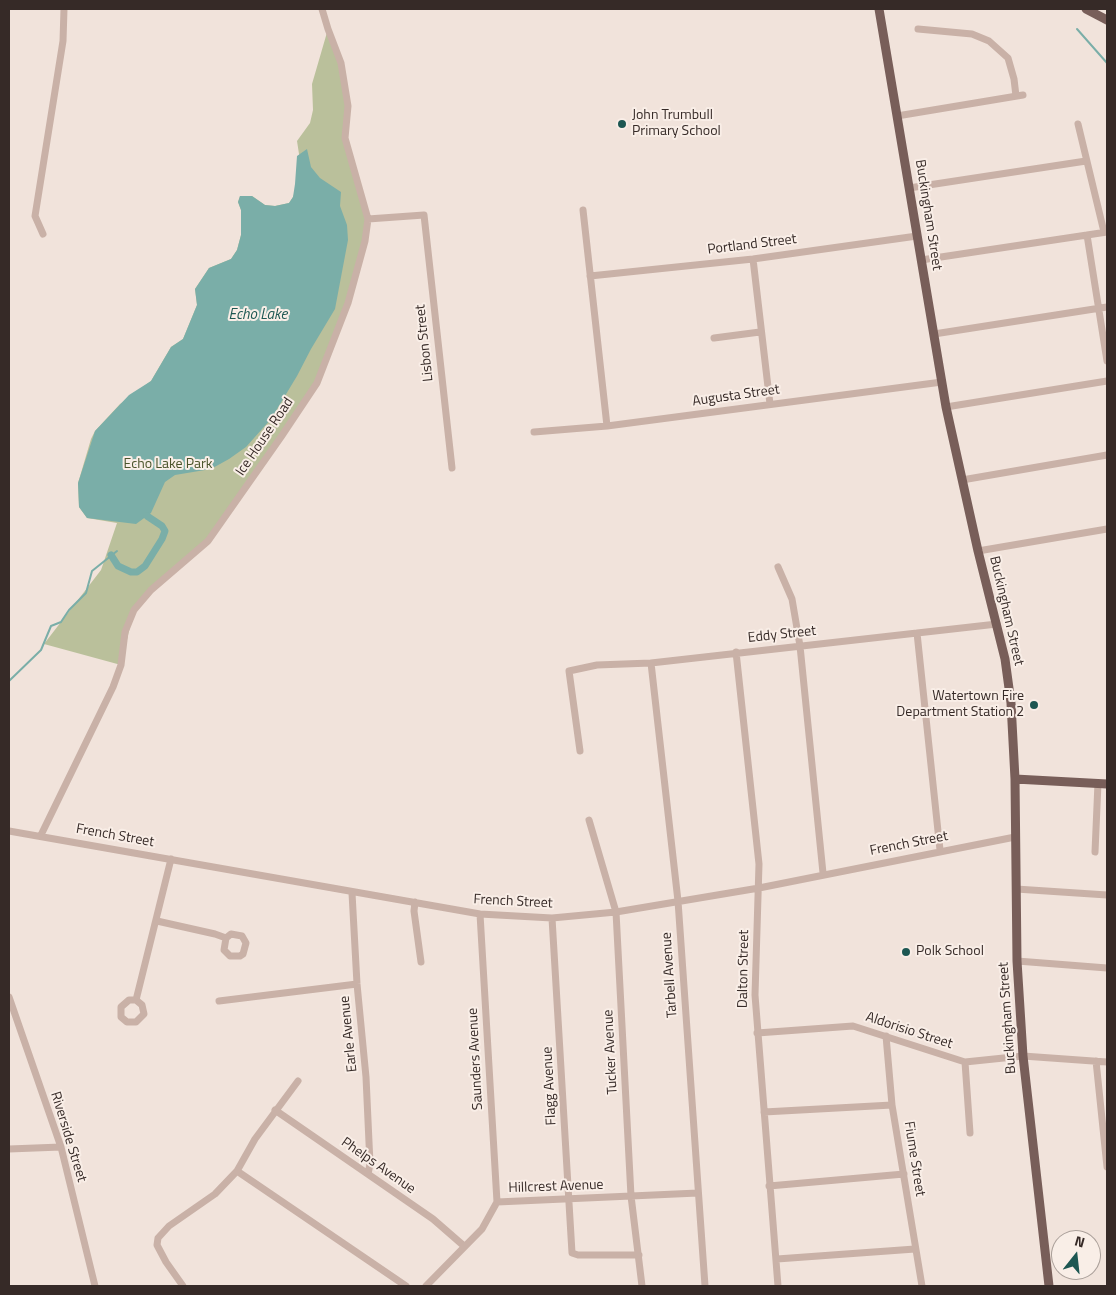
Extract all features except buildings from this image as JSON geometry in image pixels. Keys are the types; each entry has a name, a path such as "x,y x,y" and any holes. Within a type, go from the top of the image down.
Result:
{"main road":[{"name":"Buckingham Street","path":"879,9 946,407 978,551 1005,659 1011,703 1015,779 1017,961 1023,1056 1049,1286"},
{"path":"1086,9 1107,20"},
{"path":"1015,779 1103,783"}],"street":[{"path":"43,234 35,216 63,41 64,9"},
{"name":"Ice House Road","path":"41,835 113,687 121,666 125,632 134,610 151,590 208,541 317,383 348,302 365,241 368,219 345,138 348,106 341,62 322,9"},
{"path":"897,116 1019,96 1008,58 989,41 972,34 918,28"},
{"path":"921,260 1106,232 1086,161 1078,124"},
{"path":"909,188 1086,161"},
{"path":"583,210 607,426"},
{"name":"Lisbon Street","path":"368,219 424,215 452,468"},
{"path":"1087,235 1103,307 1107,361"},
{"name":"Portland Street","path":"590,276 753,259 918,236"},
{"path":"753,259 760,332 770,404"},
{"path":"934,334 1103,307"},
{"path":"714,338 760,332"},
{"path":"946,407 1107,381"},
{"name":"Augusta Street","path":"534,432 607,426 942,382"},
{"path":"962,480 1107,455"},
{"path":"978,551 1107,528"},
{"path":"778,567 792,599 800,646 822,873"},
{"name":"Eddy Street","path":"580,751 569,671 597,665 651,663 997,624"},
{"path":"917,633 940,850"},
{"name":"Dalton Street","path":"736,652 759,864 755,995 778,1286"},
{"name":"Tarbell Avenue","path":"651,663 678,901 704,1286"},
{"path":"1095,852 1103,783"},
{"name":"Tucker Avenue","path":"589,820 616,912 631,1196 642,1286"},
{"name":"French Street","path":"9,831 41,835 480,914 552,918 616,912 759,888 822,873 1015,837"},
{"path":"136,1000 158,920 171,859"},
{"path":"1016,890 1107,895"},
{"name":"Earle Avenue","path":"352,892 357,984 366,1077 370,1164 368,1174"},
{"path":"415,902 414,911 421,962"},
{"name":"Saunders Avenue","path":"480,914 497,1202"},
{"name":"Flagg Avenue","path":"552,918 572,1253 578,1255 639,1255"},
{"path":"158,920 226,938"},
{"path":"1017,961 1107,968"},
{"path":"219,1001 357,984"},
{"name":"Riverside Street","path":"9,997 61,1147 95,1286"},
{"name":"Aldorisio Street","path":"757,1033 853,1026 964,1062 1023,1056 1107,1062"},
{"name":"Fiume Street","path":"886,1036 892,1104 914,1248 922,1286"},
{"path":"1096,1061 1107,1166"},
{"path":"964,1062 970,1133"},
{"path":"183,1286 157,1246 158,1238 169,1226 215,1194 237,1172 255,1139 298,1081"},
{"path":"764,1112 892,1104"},
{"name":"Phelps Avenue","path":"275,1110 433,1219 464,1246"},
{"path":"9,1149 61,1147"},
{"path":"237,1172 406,1286"},
{"path":"769,1186 904,1174"},
{"name":"Hillcrest Avenue","path":"432,1284 464,1246 482,1229 497,1202 698,1193"},
{"path":"777,1260 914,1248"}],"green space":[{"name":"Echo Lake","path":"328,29 341,63 348,106 345,138 368,219 348,303 317,383 208,541 134,610 121,665 44,644 101,570 117,523 87,518 79,507 78,483 91,439 95,431 120,404 151,381 171,347 183,339 197,305 195,289 209,268 231,259 237,250 241,235 241,210 238,202 240,196 252,196 265,205 275,206 289,203 293,197 305,164 299,154 297,141 310,123 313,110 312,84"}],"water":[{"name":"Echo Lake","path":"307,149 311,167 320,178 341,192 340,206 347,225 348,240 335,309 297,376 271,419 246,447 211,469 175,475 165,482 151,513 136,524 87,518 79,507 78,483 95,431 129,395 151,381 171,347 183,339 197,305 195,289 209,268 231,259 237,250 241,235 241,210 238,202 240,196 252,196 265,205 275,206 289,203 293,197 297,156"}],"waterway":[{"path":"1077,29 1107,63"},
{"path":"111,555 118,566 131,572 137,572 145,566 165,531 162,526 147,516"},
{"path":"9,681 41,650 51,626 61,622 69,610 86,593 92,571 117,551"}],"place":[{"name":"John Trumbull Primary School","path":"622,124"},
{"name":"Watertown Fire Department Station 2","path":"1034,705"},
{"name":"Polk School","path":"906,952"}],"park label":[{"name":"Echo Lake Park","path":"168,465"}]}
